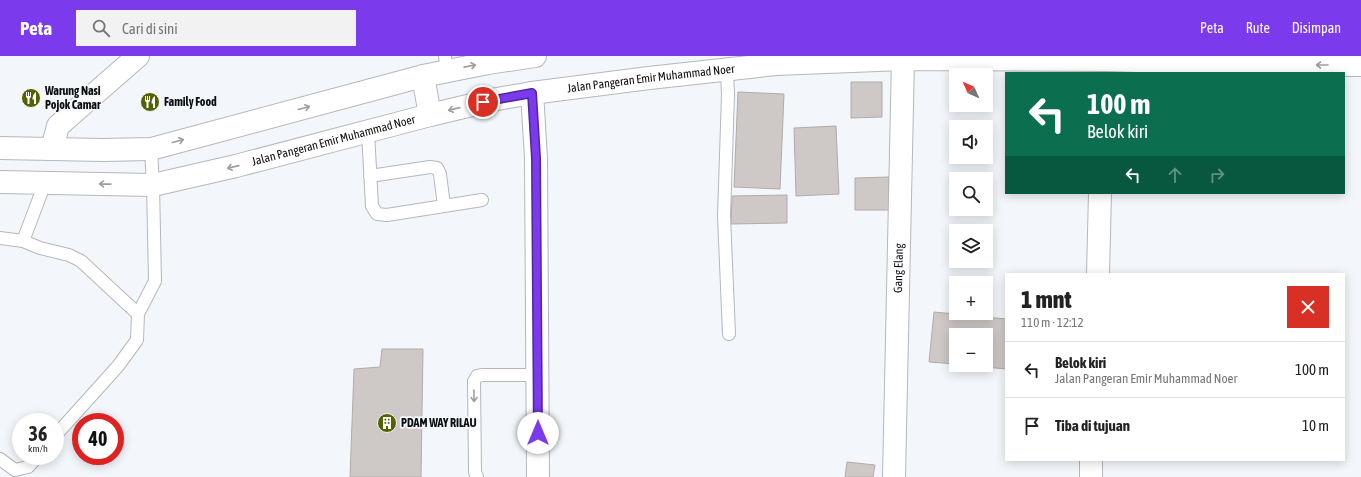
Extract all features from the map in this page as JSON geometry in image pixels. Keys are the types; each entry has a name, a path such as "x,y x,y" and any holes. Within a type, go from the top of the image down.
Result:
{"main road":[{"path":"52,149 58,126 138,56"},
{"path":"0,148 103,150 151,149 423,76 446,63 501,60 535,56"},
{"name":"Jalan Pangeran Emir Muhammad Noer","path":"0,182 153,185 236,166 368,132 430,114 497,99 532,93 727,69 775,60 1069,58 1106,66 1228,64 1361,65"},
{"name":"Gang Elang","path":"894,477 903,60"},
{"path":"423,76 430,114"},
{"path":"532,93 536,158 538,477"},
{"path":"1098,273 1100,194"},
{"path":"1091,461 1091,477"}],"lane":[{"path":"727,69 728,95 724,216 729,334"},
{"path":"368,132 372,206 378,214 387,215 482,200"},
{"path":"64,426 118,366 137,340 138,314 155,282 151,149"},
{"path":"370,176 430,167 437,168 440,174 444,206"},
{"path":"23,241 46,183"},
{"path":"0,238 23,241 40,248 69,255 81,261 138,314"},
{"path":"477,477 475,472 474,381 477,376 483,375 538,375"},
{"path":"0,459 15,470 28,467 30,465"}],"building":[{"path":"851,82 882,82 882,117 851,118"},
{"path":"738,92 784,94 780,189 734,187"},
{"path":"836,126 839,194 796,196 794,128"},
{"path":"889,177 889,210 855,210 855,178"},
{"path":"787,195 787,223 731,224 732,196"},
{"path":"934,312 949,313 949,320 993,320 993,318 1005,319 1005,369 993,368 993,328 949,328 949,363 929,362"},
{"name":"PDAM WAY RILAU","path":"382,349 423,349 421,477 350,477 354,369 380,367"},
{"path":"847,462 875,465 873,477 845,477"}],"place":[{"name":"Warung Nasi Pojok Camar","path":"31,98"},
{"name":"Family Food","path":"150,102"},
{"name":"PDAM WAY RILAU","path":"387,423"}],"route":[{"path":"483,102 532,93 536,158 538,433"}]}
